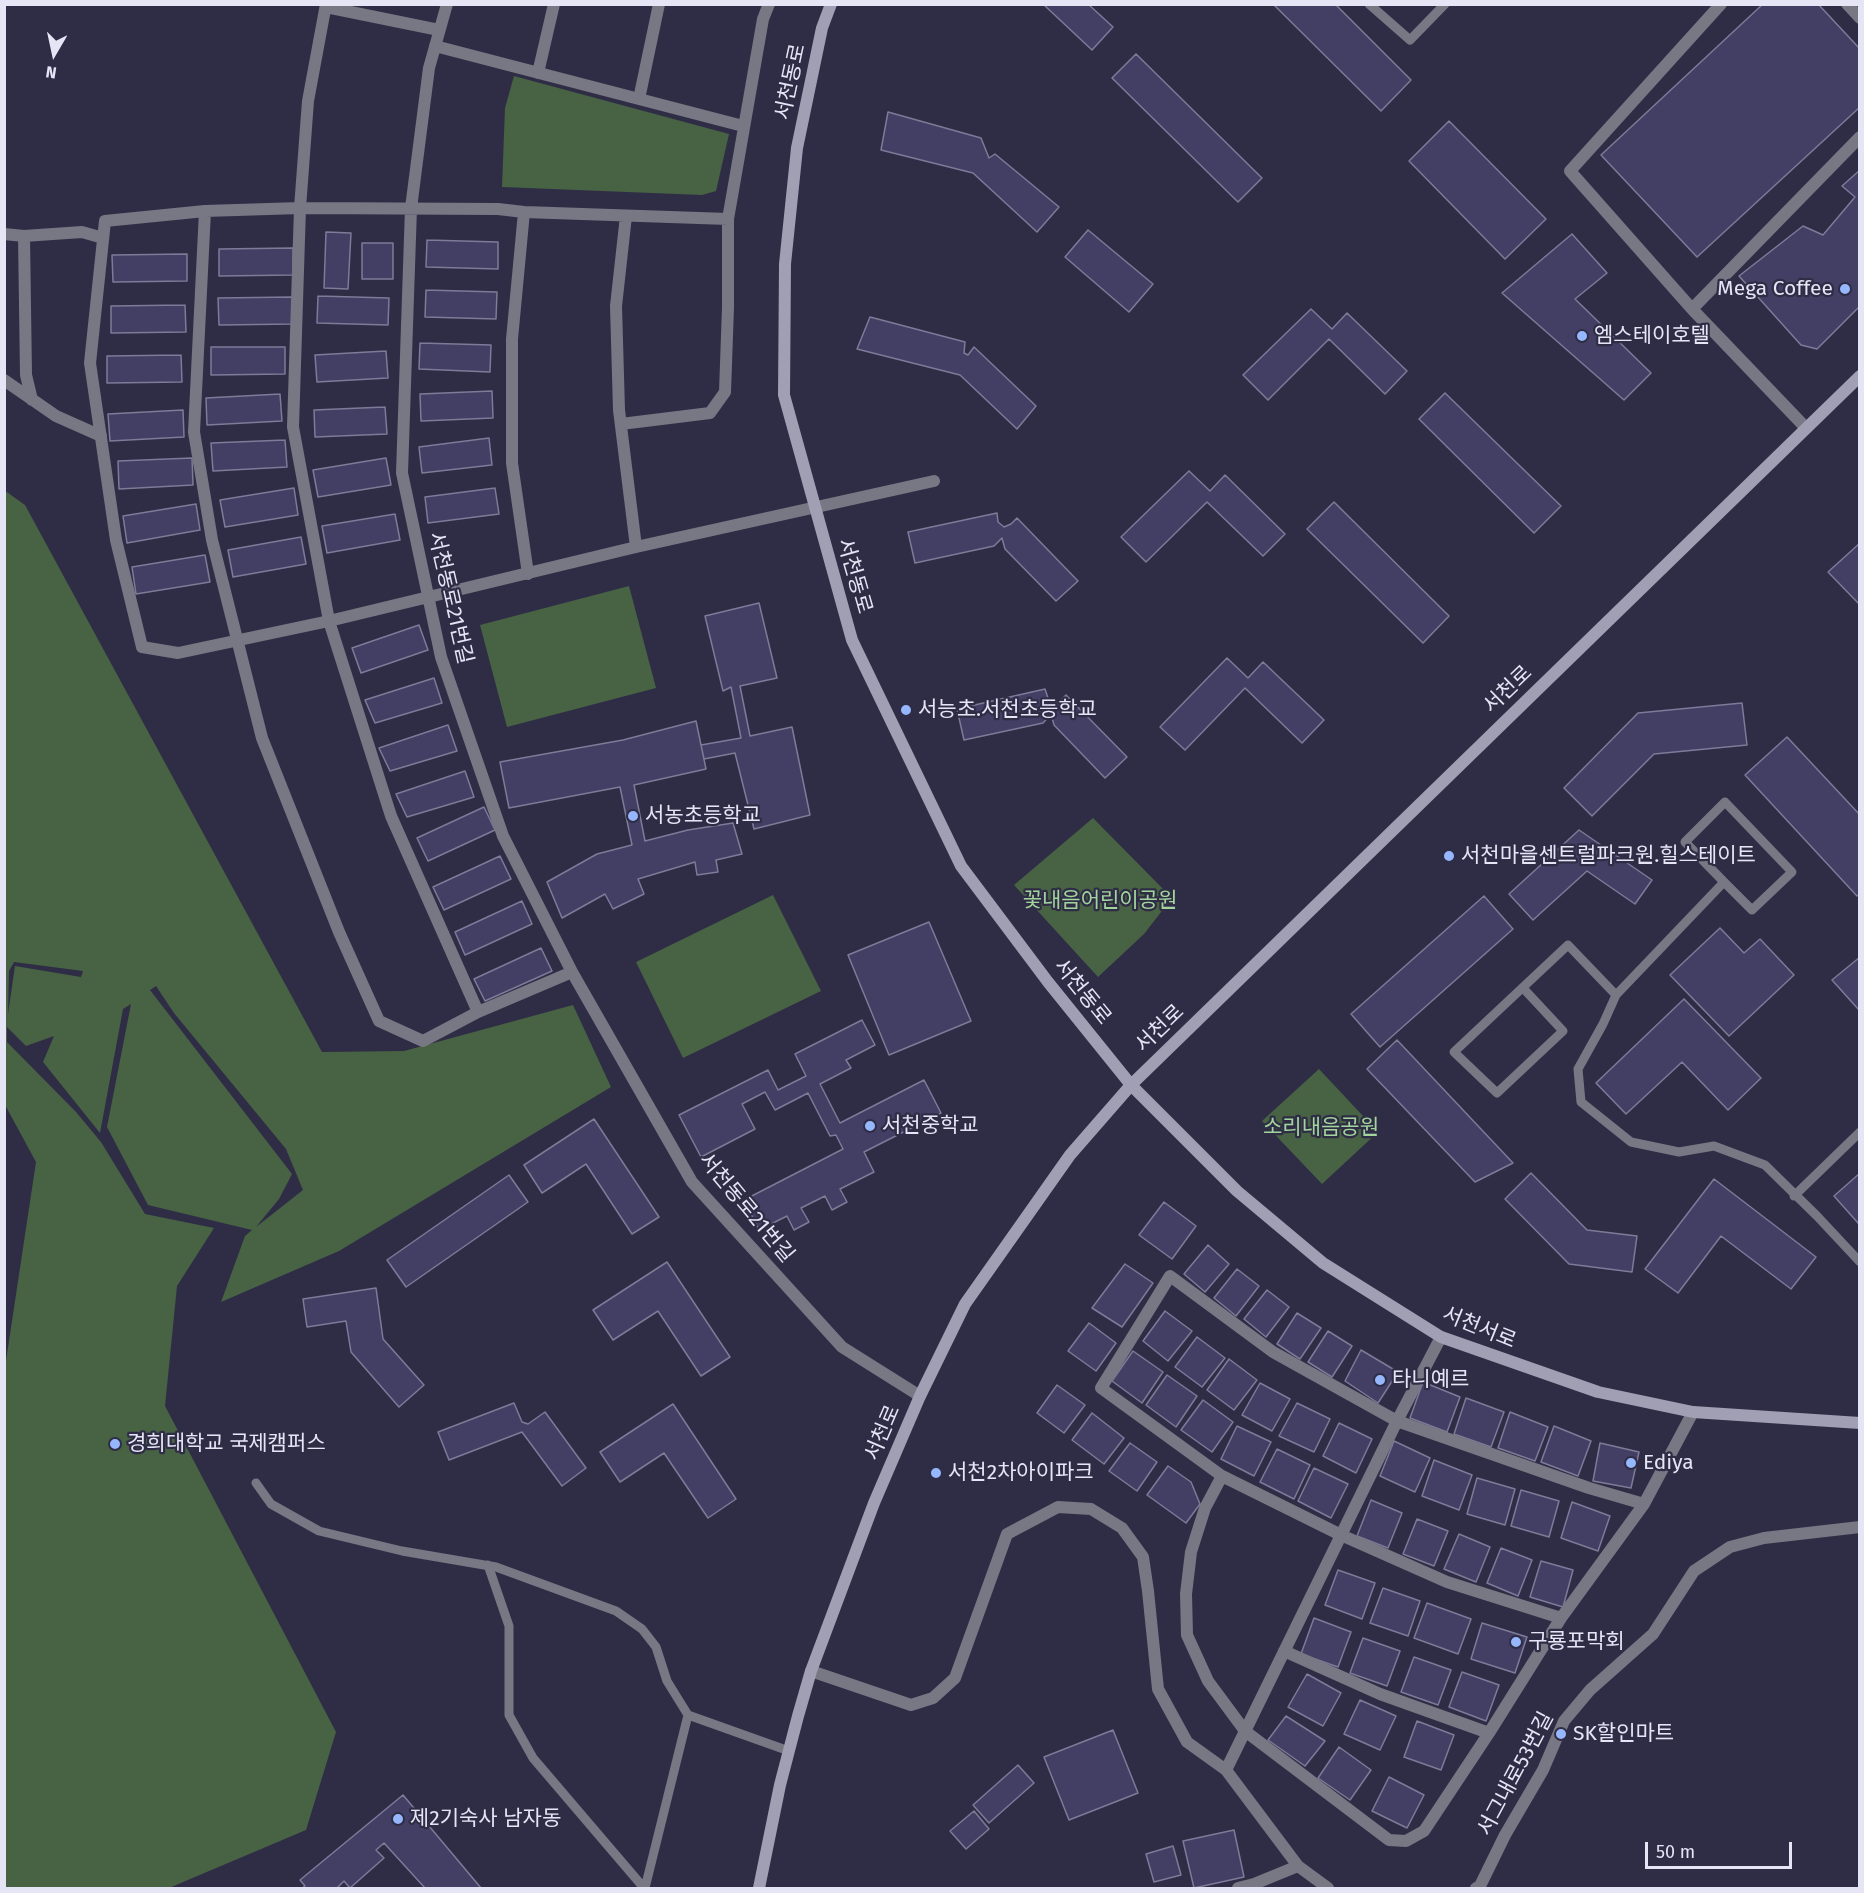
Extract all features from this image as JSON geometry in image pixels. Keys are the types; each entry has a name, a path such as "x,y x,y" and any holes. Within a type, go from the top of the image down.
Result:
{"street":[{"name":"서천동로21번길","path":"447,4 429,68 411,208 402,473 441,657 503,836 572,972 692,1182 842,1347 920,1396"},
{"path":"538,73 554,4"},
{"path":"639,99 659,4"},
{"path":"621,424 710,413 725,393 728,219 763,19 769,4"},
{"name":"서천동로","path":"831,4 822,28 797,148 785,264 784,394 814,508 852,640 961,866 1048,982 1131,1084"},
{"path":"1721,4 1570,171 1692,309 1806,428"},
{"path":"1847,4 1860,18"},
{"path":"439,30 326,6 308,101 300,208 293,427 329,621 391,816 478,1012"},
{"path":"435,46 743,126"},
{"path":"1692,309 1860,137"},
{"path":"728,219 524,212 498,209 300,208 205,211 105,221 90,363 116,540 142,647 178,653 237,641 636,547 934,481"},
{"path":"205,211 194,432 212,540 262,738 339,932 379,1021 423,1041 478,1012 572,972"},
{"path":"524,212 512,339 512,463 528,574"},
{"path":"626,216 616,306 621,424 636,547"},
{"path":"4,234 24,236 82,232 103,238"},
{"path":"24,236 26,375 32,400"},
{"name":"서천로","path":"759,1888 780,1785 811,1671 874,1503 920,1396 971,1296 1070,1155 1131,1084 1860,376"},
{"path":"4,380 56,416 101,436"},
{"name":"서천서로","path":"1131,1084 1237,1191 1323,1263 1441,1337 1598,1392 1693,1412 1860,1423"},
{"path":"1561,1618 1448,1582 1341,1534 1222,1476 1101,1388 1170,1276 1273,1352 1396,1421 1589,1488 1644,1504"},
{"path":"1226,1770 1396,1421 1441,1337"},
{"path":"1222,1476 1205,1508 1191,1552 1186,1594 1187,1635 1208,1681 1245,1731 1389,1840 1406,1841 1424,1832 1561,1618 1644,1504 1693,1412"},
{"path":"811,1671 911,1705 933,1698 955,1678 1007,1534 1058,1507 1091,1509 1122,1528 1143,1557 1158,1689 1187,1742 1226,1770 1298,1866 1328,1888"},
{"name":"서그내로53번길","path":"1476,1888 1480,1886 1505,1835 1543,1770 1564,1721 1590,1690 1653,1634 1694,1571 1730,1547 1764,1538 1860,1527"},
{"path":"1284,1651 1380,1695 1489,1733"},
{"path":"1238,1888 1298,1866"}],"lane":[{"path":"1370,4 1410,40 1445,4"},
{"path":"1725,802 1792,872 1752,910 1724,882 1685,842 1725,802"},
{"path":"1724,882 1616,995 1578,1069 1581,1102 1631,1142 1679,1152 1714,1146 1765,1165 1860,1262"},
{"path":"1523,988 1563,1031 1497,1093 1455,1052 1568,945 1616,995"},
{"path":"1794,1196 1860,1132"},
{"path":"256,1483 271,1504 319,1532 402,1551 488,1565 616,1611 642,1629 656,1647 667,1681 688,1715 789,1751"},
{"path":"488,1565 509,1626 509,1715 533,1758 644,1888"},
{"path":"644,1888 688,1715"}],"green space":[{"path":"514,76 729,134 716,191 702,195 502,187 505,108"},
{"path":"4,490 25,505 322,1052 404,1051 573,1005 611,1087 339,1251 221,1302 245,1236 252,1230 148,1205 107,1127 131,1004 123,1009 100,1133 43,1062 54,1036 26,1046 7,1027 7,1042 76,1112 101,1142 145,1214 214,1228 177,1286 165,1406 336,1732 306,1830 169,1888 5,1888 4,1374 36,1162 4,1103","holes":["14,962 83,971 81,977 15,966 8,1014 9,971","156,986 174,1013 286,1149 303,1190 256,1227 279,1199 292,1174 150,990"]},
{"path":"629,586 656,688 507,727 480,625"},
{"name":"꽃내음어린이공원","path":"1093,818 1172,898 1144,934 1098,977 1014,885"},
{"path":"773,895 821,991 683,1058 636,962"},
{"name":"소리내음공원","path":"1319,1069 1378,1132 1322,1184 1262,1121"}],"building":[{"path":"1043,4 1088,4 1113,27 1092,50"},
{"path":"1273,4 1335,4 1411,80 1381,111"},
{"path":"1763,4 1818,4 1860,49 1860,107 1697,257 1601,155"},
{"path":"1136,54 1262,178 1238,202 1112,78"},
{"path":"888,112 981,138 989,158 995,154 1059,207 1037,232 973,173 881,150"},
{"path":"1449,121 1546,219 1505,259 1409,161"},
{"path":"1860,170 1860,306 1817,349 1801,345 1739,276 1803,226 1823,235 1855,197 1842,186"},
{"path":"1088,230 1153,284 1129,312 1065,257"},
{"path":"326,232 351,233 348,289 324,288"},
{"name":"엠스테이호텔","path":"1572,234 1607,273 1575,299 1651,373 1624,400 1502,293"},
{"path":"427,240 498,242 498,269 426,267"},
{"path":"362,243 393,243 393,279 362,279"},
{"path":"293,248 293,275 219,276 219,249"},
{"path":"187,254 187,281 113,282 112,255"},
{"path":"426,290 497,292 496,319 425,317"},
{"path":"318,296 389,298 388,325 317,323"},
{"path":"293,297 293,324 219,325 218,298"},
{"path":"185,305 186,332 111,333 111,306"},
{"path":"1311,309 1332,329 1347,313 1407,371 1385,394 1329,339 1268,400 1243,375"},
{"path":"870,317 965,342 964,353 968,355 974,347 1036,406 1017,429 960,375 857,349"},
{"path":"420,343 491,345 490,372 419,369"},
{"path":"211,347 285,347 285,374 211,375"},
{"path":"386,351 388,378 317,382 315,355"},
{"path":"181,355 182,382 107,383 107,356"},
{"path":"492,391 493,418 421,421 420,394"},
{"path":"1445,393 1561,506 1534,533 1419,419"},
{"path":"280,394 282,421 207,425 206,398"},
{"path":"385,407 387,434 315,437 314,410"},
{"path":"183,410 184,437 110,441 108,414"},
{"path":"489,438 492,465 422,473 419,447"},
{"path":"285,440 287,467 213,471 211,443"},
{"path":"192,458 193,485 119,489 118,461"},
{"path":"386,458 391,485 318,497 313,470"},
{"path":"1189,471 1210,491 1225,475 1285,534 1263,556 1207,502 1146,562 1121,537"},
{"path":"294,488 298,515 225,527 220,500"},
{"path":"495,488 499,514 428,523 425,497"},
{"path":"1334,502 1449,616 1423,643 1307,529"},
{"path":"196,504 200,530 127,543 123,516"},
{"path":"997,513 998,522 1004,527 1017,518 1078,581 1056,601 1005,549 1002,538 994,546 915,563 908,532"},
{"path":"395,514 400,540 327,553 322,526"},
{"path":"301,537 306,564 233,577 228,550"},
{"path":"1860,543 1860,605 1828,572"},
{"path":"205,555 210,582 136,594 132,567"},
{"path":"759,603 777,678 740,686 750,736 792,727 810,815 754,829 735,753 704,759 701,745 741,738 731,687 723,691 705,616"},
{"path":"419,625 428,650 361,673 352,648"},
{"path":"1227,658 1248,678 1263,662 1324,720 1302,743 1245,688 1185,750 1160,727"},
{"path":"434,678 442,703 375,723 365,700"},
{"path":"1045,689 1048,698 1053,703 1060,701 1066,695 1127,757 1105,778 1054,725 1051,714 1043,723 964,740 957,709"},
{"path":"1742,703 1747,745 1654,754 1592,816 1564,788 1638,713"},
{"name":"서농초등학교","path":"696,721 706,769 634,785 645,841 688,830 733,823 742,854 716,860 718,872 697,875 695,862 638,879 644,894 613,909 605,894 562,918 547,882 597,854 632,845 620,787 509,808 500,762 623,740"},
{"path":"448,725 457,751 390,771 379,748"},
{"path":"1787,737 1860,815 1860,894 1857,896 1745,775"},
{"path":"465,771 474,797 407,817 396,794"},
{"path":"484,807 495,830 428,861 417,838"},
{"path":"1579,830 1652,880 1635,904 1587,871 1533,920 1509,894"},
{"path":"500,856 511,879 444,910 433,887"},
{"path":"1484,896 1513,929 1380,1047 1351,1014"},
{"path":"522,901 532,924 465,955 455,932"},
{"path":"929,922 971,1021 889,1055 848,955"},
{"path":"1720,928 1744,953 1760,939 1794,975 1729,1036 1670,975"},
{"path":"541,948 552,971 485,1001 474,979"},
{"path":"1860,957 1860,1009 1859,1010 1832,980"},
{"path":"1684,999 1761,1078 1728,1110 1682,1062 1626,1114 1596,1083"},
{"name":"서천중학교","path":"862,1020 875,1045 846,1060 851,1068 820,1084 840,1123 924,1080 941,1113 864,1152 874,1172 840,1189 847,1202 832,1210 825,1196 801,1208 809,1222 794,1230 787,1216 759,1230 744,1200 843,1149 836,1135 830,1136 808,1093 775,1110 765,1092 742,1104 755,1129 701,1157 679,1115 768,1070 778,1090 806,1076 795,1054"},
{"path":"1397,1040 1513,1163 1475,1182 1367,1069"},
{"path":"594,1119 659,1217 632,1234 586,1164 542,1193 524,1165"},
{"path":"1531,1173 1587,1230 1637,1236 1632,1272 1569,1264 1505,1199"},
{"path":"1860,1173 1860,1222 1858,1223 1834,1196"},
{"path":"509,1175 528,1202 406,1287 387,1260"},
{"path":"1714,1179 1816,1257 1791,1289 1721,1236 1678,1293 1645,1269"},
{"path":"1164,1202 1196,1226 1172,1259 1139,1235"},
{"path":"1208,1245 1229,1264 1205,1292 1184,1274"},
{"path":"667,1262 730,1357 701,1376 658,1311 613,1340 593,1310"},
{"path":"1125,1264 1153,1283 1122,1327 1092,1308"},
{"path":"1237,1269 1259,1286 1236,1316 1214,1298"},
{"path":"376,1288 383,1339 424,1385 399,1407 351,1352 346,1321 307,1327 303,1299"},
{"path":"1267,1290 1289,1307 1266,1337 1244,1319"},
{"path":"1165,1311 1192,1331 1168,1361 1143,1341"},
{"path":"1297,1313 1321,1328 1300,1359 1277,1344"},
{"path":"1089,1323 1116,1343 1096,1371 1068,1351"},
{"path":"1328,1331 1352,1346 1332,1377 1308,1362"},
{"path":"1197,1337 1225,1358 1202,1387 1175,1367"},
{"path":"1361,1350 1398,1372 1378,1403 1345,1381"},
{"path":"1133,1351 1163,1372 1142,1403 1112,1381"},
{"path":"1229,1359 1257,1380 1234,1410 1207,1390"},
{"path":"1167,1375 1197,1396 1176,1427 1146,1405"},
{"path":"1423,1382 1460,1397 1447,1432 1410,1418"},
{"path":"1260,1383 1290,1399 1272,1431 1242,1415"},
{"path":"1057,1385 1085,1405 1064,1433 1037,1413"},
{"path":"1466,1398 1504,1412 1491,1447 1454,1434"},
{"path":"1203,1400 1233,1422 1212,1452 1181,1430"},
{"path":"514,1403 522,1422 528,1424 545,1412 586,1468 562,1486 522,1432 449,1460 438,1432"},
{"path":"1297,1403 1330,1419 1314,1452 1279,1436"},
{"path":"673,1404 736,1499 708,1518 664,1453 620,1482 600,1452"},
{"path":"1510,1412 1548,1427 1535,1461 1498,1448"},
{"path":"1092,1413 1124,1438 1104,1464 1072,1440"},
{"path":"1339,1423 1372,1439 1356,1473 1323,1456"},
{"path":"1237,1426 1271,1442 1254,1476 1221,1459"},
{"path":"1554,1426 1591,1441 1578,1476 1541,1462"},
{"path":"1394,1441 1430,1458 1415,1492 1380,1476"},
{"path":"1130,1443 1157,1462 1137,1491 1109,1471"},
{"path":"1600,1443 1639,1452 1631,1488 1593,1481"},
{"path":"1277,1449 1310,1465 1294,1499 1260,1482"},
{"path":"1434,1460 1472,1475 1459,1510 1422,1496"},
{"path":"1168,1466 1191,1482 1200,1504 1186,1523 1147,1495"},
{"path":"1314,1468 1348,1484 1331,1518 1298,1501"},
{"path":"1477,1478 1515,1489 1505,1525 1467,1514"},
{"path":"1521,1490 1559,1501 1549,1537 1511,1526"},
{"path":"1371,1500 1402,1513 1388,1548 1357,1536"},
{"path":"1572,1502 1610,1516 1598,1551 1561,1538"},
{"path":"1417,1519 1448,1531 1434,1566 1403,1554"},
{"path":"1459,1534 1490,1547 1476,1582 1444,1569"},
{"path":"1501,1548 1532,1560 1518,1596 1487,1583"},
{"path":"1541,1561 1573,1570 1563,1607 1530,1597"},
{"path":"1338,1570 1375,1583 1362,1619 1325,1605"},
{"path":"1383,1588 1420,1601 1408,1636 1370,1623"},
{"path":"1427,1603 1471,1619 1458,1654 1414,1638"},
{"path":"1314,1618 1351,1632 1338,1667 1301,1654"},
{"path":"1482,1623 1527,1637 1515,1673 1471,1659"},
{"path":"1363,1638 1400,1651 1387,1686 1350,1673"},
{"path":"1414,1657 1451,1670 1438,1705 1401,1692"},
{"path":"1462,1672 1499,1685 1486,1721 1449,1707"},
{"path":"1307,1674 1341,1693 1323,1726 1288,1707"},
{"path":"1360,1700 1396,1716 1380,1750 1344,1734"},
{"path":"1286,1716 1325,1741 1305,1766 1268,1740"},
{"path":"1417,1721 1454,1735 1441,1770 1404,1757"},
{"path":"1113,1730 1138,1793 1069,1820 1044,1757"},
{"path":"1339,1747 1371,1770 1350,1800 1318,1778"},
{"path":"1018,1765 1034,1783 989,1823 973,1805"},
{"path":"1389,1777 1424,1795 1407,1828 1372,1811"},
{"name":"제2기숙사 남자동","path":"403,1795 481,1888 425,1888 384,1843 376,1850 384,1858 350,1888 344,1881 337,1888 302,1888 305,1886 300,1880"},
{"path":"974,1811 989,1829 966,1849 950,1831"},
{"path":"1234,1830 1244,1877 1194,1888 1183,1841"},
{"path":"1173,1846 1181,1875 1154,1882 1146,1854"}],"place":[{"name":"Mega Coffee","path":"1845,289"},
{"name":"엠스테이호텔","path":"1582,336"},
{"name":"서능초.서천초등학교","path":"906,710"},
{"name":"서농초등학교","path":"633,816"},
{"name":"서천마을센트럴파크원.힐스테이트","path":"1449,856"},
{"name":"서천중학교","path":"870,1126"},
{"name":"타니예르","path":"1380,1380"},
{"name":"경희대학교 국제캠퍼스","path":"115,1444"},
{"name":"Ediya","path":"1631,1463"},
{"name":"서천2차아이파크","path":"936,1473"},
{"name":"구룡포막회","path":"1516,1642"},
{"name":"SK할인마트","path":"1561,1734"},
{"name":"제2기숙사 남자동","path":"398,1819"}]}
